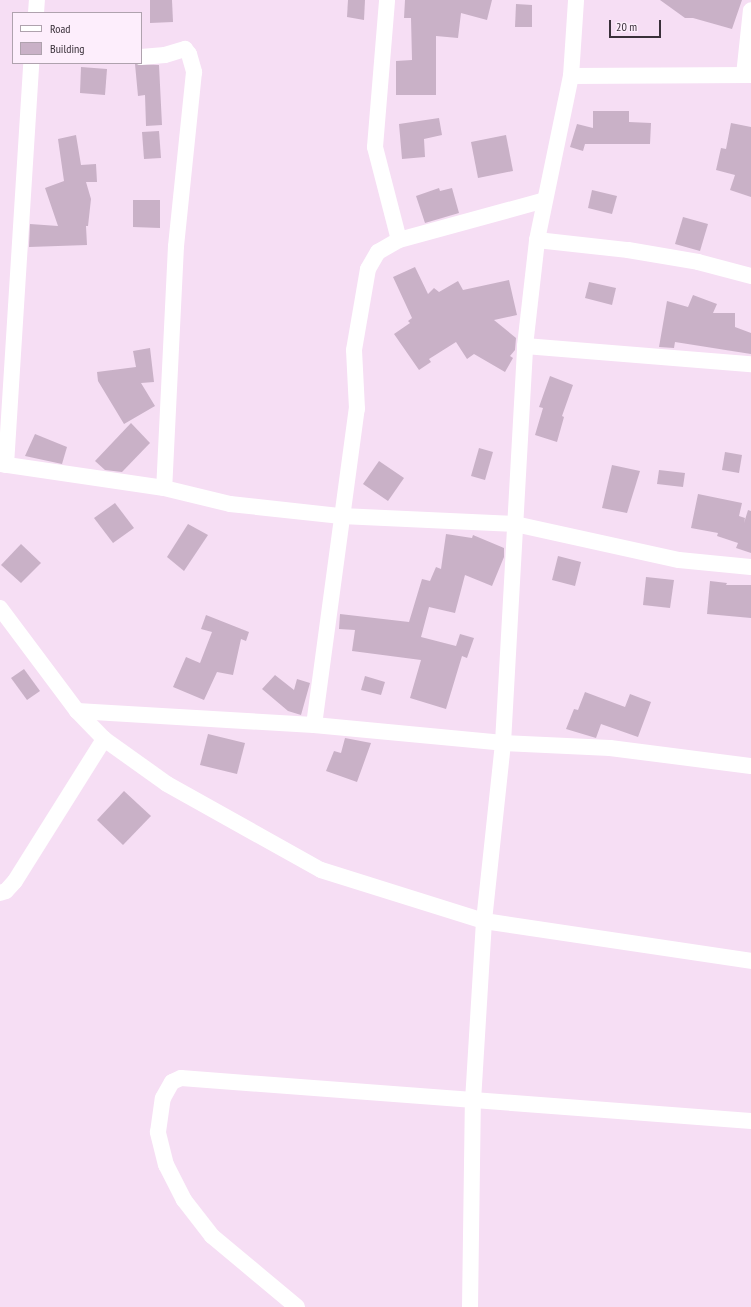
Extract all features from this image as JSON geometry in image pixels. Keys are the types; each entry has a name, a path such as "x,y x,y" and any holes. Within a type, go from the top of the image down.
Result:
{"street":[{"path":"36,12 37,0"},
{"path":"387,0 375,147 399,240"},
{"path":"470,1307 473,1101 484,921 503,743 526,346 537,240 571,76 576,0"},
{"path":"571,76 748,75 751,10"},
{"path":"142,57 165,55 185,49 189,54 194,72 176,246 164,488"},
{"path":"31,64 3,464 164,488 230,504 341,516 516,524 680,560 751,567"},
{"path":"314,724 341,516 357,409 354,350 368,269 378,252 399,240 545,200"},
{"path":"537,240 628,250 698,262 751,276"},
{"path":"526,346 751,364"},
{"path":"0,608 77,711 104,739 167,784 321,870 484,921 751,961"},
{"path":"77,711 314,724 503,743 610,748 751,766"},
{"path":"0,893 6,891 15,881 104,739"},
{"path":"297,1307 212,1236 184,1200 166,1165 158,1132 163,1098 172,1082 181,1078 751,1121"}],"building":[{"path":"150,0 172,0 173,22 150,23"},
{"path":"348,0 365,0 364,20 347,17"},
{"path":"405,0 492,0 487,20 461,13 458,38 436,36 436,95 396,95 396,61 412,60 411,18 404,18"},
{"path":"660,0 742,0 732,29 693,18 685,18"},
{"path":"516,4 532,5 532,27 515,27"},
{"path":"135,64 159,65 162,125 146,126 145,95 138,96"},
{"path":"81,67 107,69 105,95 80,93"},
{"path":"593,111 629,111 629,122 651,123 650,144 585,144 583,151 570,147 577,124 593,128"},
{"path":"439,118 442,135 424,139 425,157 402,159 399,124"},
{"path":"731,123 751,127 751,197 730,190 735,175 716,170 721,148 726,149"},
{"path":"159,131 161,158 144,159 142,132"},
{"path":"76,135 81,165 96,164 97,182 86,182 91,199 88,226 86,226 87,245 29,247 30,224 58,226 45,188 64,181 58,139"},
{"path":"506,135 513,171 478,178 471,142"},
{"path":"439,188 440,191 452,188 459,213 425,223 416,196"},
{"path":"592,190 617,196 612,214 588,208"},
{"path":"133,200 160,200 160,228 133,227"},
{"path":"683,217 708,224 700,251 675,244"},
{"path":"415,267 428,294 434,288 439,292 458,281 463,290 509,280 517,315 494,320 516,338 515,350 510,356 513,358 505,372 474,354 467,359 456,342 429,359 431,362 419,370 394,334 410,323 408,321 412,318 393,277"},
{"path":"589,282 616,288 612,305 585,298"},
{"path":"693,295 717,304 713,313 735,313 735,327 751,333 751,354 675,342 674,348 659,347 667,301 688,307"},
{"path":"150,348 154,382 141,383 155,406 124,424 98,381 97,372 136,367 133,351"},
{"path":"550,376 573,385 562,416 564,417 557,442 535,435 543,408 539,407"},
{"path":"131,423 150,443 122,472 105,470 95,461"},
{"path":"35,434 67,447 62,464 25,456"},
{"path":"479,448 493,452 485,480 471,476"},
{"path":"725,452 742,455 739,473 722,470"},
{"path":"379,461 404,478 388,501 363,484"},
{"path":"612,465 640,471 627,513 602,508"},
{"path":"659,470 685,473 683,487 657,484"},
{"path":"698,494 742,503 739,516 745,518 744,523 748,510 751,511 751,553 736,548 738,543 717,536 718,533 691,528"},
{"path":"115,503 134,528 113,543 94,518"},
{"path":"188,524 208,535 184,571 167,557"},
{"path":"446,534 472,538 473,535 504,548 504,557 492,586 465,575 455,613 429,607 421,637 456,646 460,634 474,638 467,658 462,656 446,709 410,698 421,660 352,651 355,630 339,629 340,614 409,622 422,579 430,581 436,567 441,569"},
{"path":"21,544 41,563 21,583 1,565"},
{"path":"558,556 581,562 575,586 552,580"},
{"path":"646,577 674,580 670,608 643,605"},
{"path":"710,581 727,583 726,585 751,585 751,618 707,614"},
{"path":"206,615 249,632 246,641 241,639 233,675 217,672 204,700 173,687 186,657 200,663 212,632 201,629"},
{"path":"24,669 40,691 27,700 11,678"},
{"path":"275,675 294,690 297,679 310,683 301,715 288,711 262,689"},
{"path":"365,676 385,682 381,695 361,690"},
{"path":"585,692 625,707 630,694 651,702 638,737 601,724 596,738 566,729 574,709 578,710"},
{"path":"208,734 245,743 237,774 200,765"},
{"path":"345,738 371,743 357,782 326,771 334,751 341,753"},
{"path":"124,791 151,816 123,845 97,820"}]}
